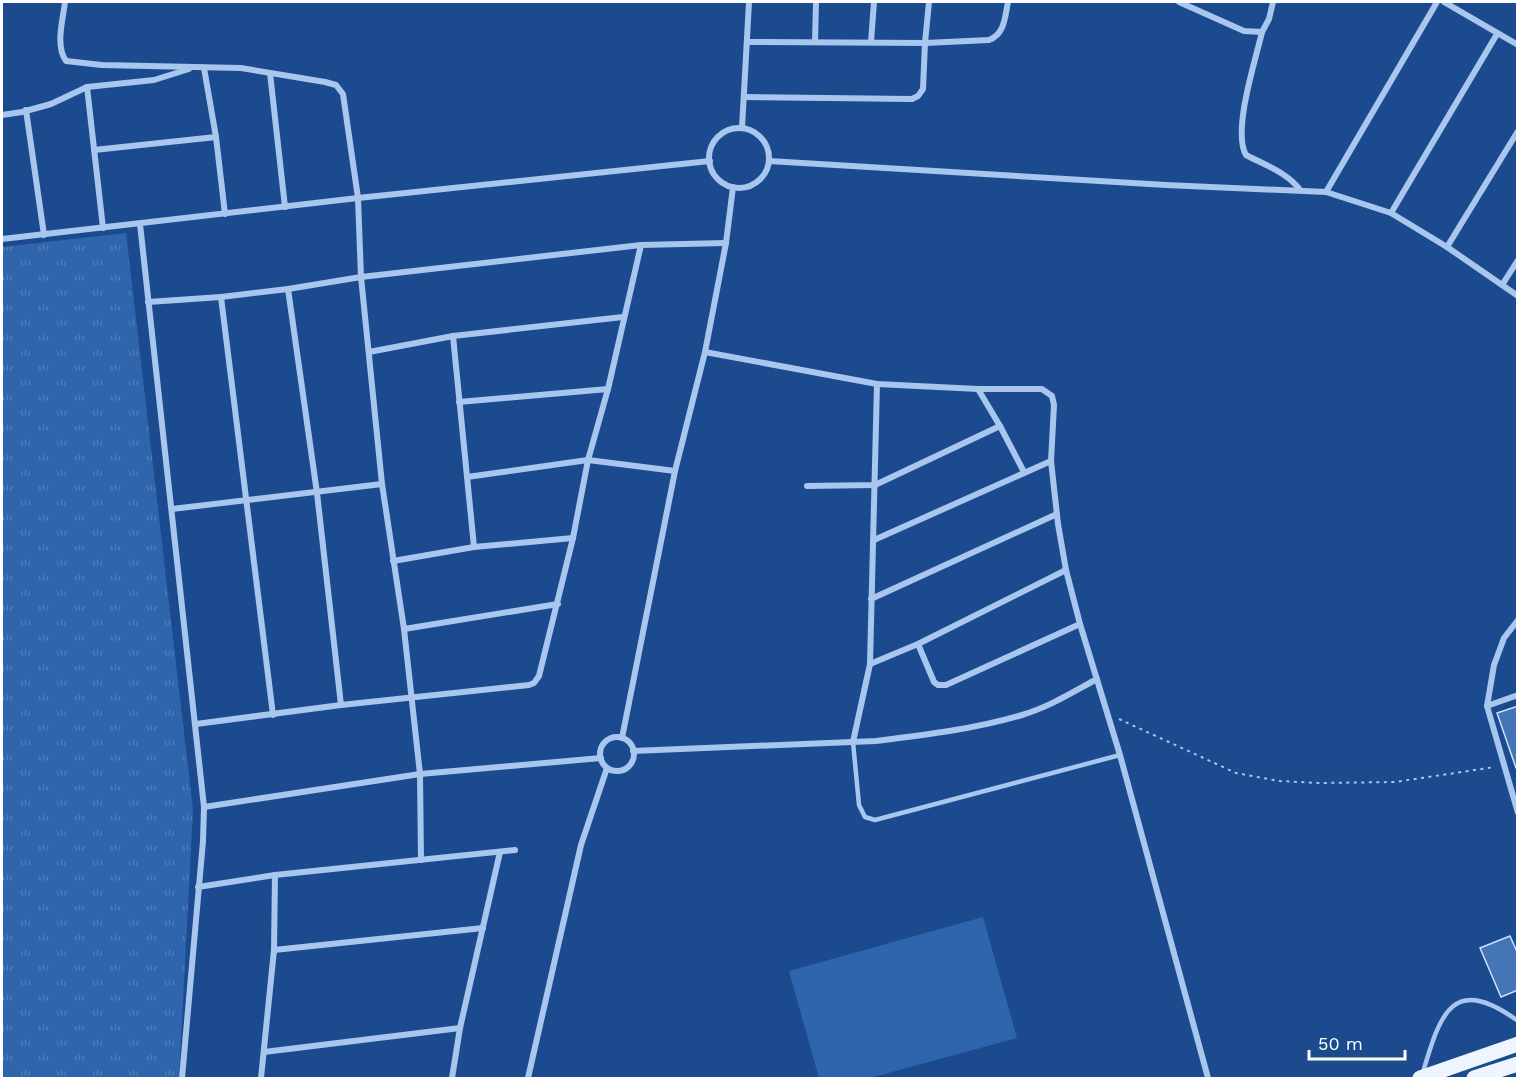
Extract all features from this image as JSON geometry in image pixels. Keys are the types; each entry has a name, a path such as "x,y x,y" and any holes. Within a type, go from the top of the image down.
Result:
{"main road":[{"path":"1421,1078 1518,1044"},
{"path":"1473,1078 1518,1064"}],"street":[{"path":"65,2 60,47 66,61 102,65 241,68 336,85 343,94 358,198 361,277 382,484 404,629 420,774 421,860"},
{"path":"742,128 749,2"},
{"path":"815,42 816,2"},
{"path":"871,42 874,2"},
{"path":"744,97 912,99 923,89 929,2"},
{"path":"747,42 925,43 989,40 997,37 1002,29 1008,2"},
{"path":"1179,2 1245,31 1262,32"},
{"path":"1273,2 1269,19 1262,32 1242,118 1243,150 1246,155 1286,176 1300,190"},
{"path":"1326,192 1437,2"},
{"path":"1444,2 1518,45"},
{"path":"1390,213 1497,34"},
{"path":"2,114 51,104 87,87 154,80 195,67"},
{"path":"204,68 216,137 225,214"},
{"path":"270,73 285,207"},
{"path":"87,87 103,228"},
{"path":"26,110 44,235"},
{"path":"733,128 742,128 759,135 769,152 766,171 753,185 743,188 733,187 717,177 710,161 710,152 718,136 733,128"},
{"path":"1447,247 1518,130"},
{"path":"94,150 216,137"},
{"path":"2,239 710,161"},
{"path":"769,161 1326,192 1390,213 1447,247 1518,296"},
{"path":"622,738 675,471 705,352 726,243 733,187"},
{"path":"140,225 204,807 182,1078"},
{"path":"148,302 221,297 361,277 641,245 726,243"},
{"path":"196,724 534,683 540,676 558,604 588,460 608,389 641,245"},
{"path":"1502,285 1518,260"},
{"path":"288,289 317,493 341,705"},
{"path":"221,297 273,715"},
{"path":"369,352 453,336 623,317"},
{"path":"453,336 474,547"},
{"path":"705,352 877,384 978,390 1042,389 1052,396 1054,405 1051,461 1066,570 1120,755 1208,1078"},
{"path":"853,742 870,664 877,384"},
{"path":"459,402 608,389"},
{"path":"978,390 1024,472"},
{"path":"807,486 875,485 1000,426"},
{"path":"467,477 588,460 675,471"},
{"path":"874,540 1051,461"},
{"path":"172,509 382,484"},
{"path":"872,599 1057,513"},
{"path":"393,561 474,547 573,538"},
{"path":"870,664 918,644 1066,570"},
{"path":"404,629 558,604"},
{"path":"1518,620 1504,638 1494,665 1487,706 1518,813"},
{"path":"918,644 934,682 938,685 946,685 1080,624"},
{"path":"633,751 853,742 984,725 1023,715 1097,679"},
{"path":"1487,706 1518,695"},
{"path":"616,738 627,741 633,751 632,762 628,767 618,771 607,768 601,758 602,747 606,742 616,738"},
{"path":"204,807 420,774 601,758"},
{"path":"528,1078 581,845 607,768"},
{"path":"198,887 275,875 515,850"},
{"path":"452,1078 460,1028 500,852"},
{"path":"261,1078 274,950 275,875"},
{"path":"274,950 483,928"},
{"path":"264,1052 460,1028"}],"lane":[{"path":"853,742 859,805 866,817 874,820 1120,755"},
{"path":"1421,1078 1436,1030 1448,1009 1454,1004 1476,1000 1489,1003 1518,1021"}],"path":[{"path":"1108,714 1236,773 1279,781 1395,782 1503,766"}],"green space":[{"path":"126,233 193,810 179,1078 2,1078 2,247"},
{"path":"983,917 1017,1038 870,1078 819,1078 789,971"}],"building":[{"path":"1518,706 1518,768 1516,768 1497,713"},
{"path":"1510,936 1518,954 1518,990 1501,997 1480,948"}]}
